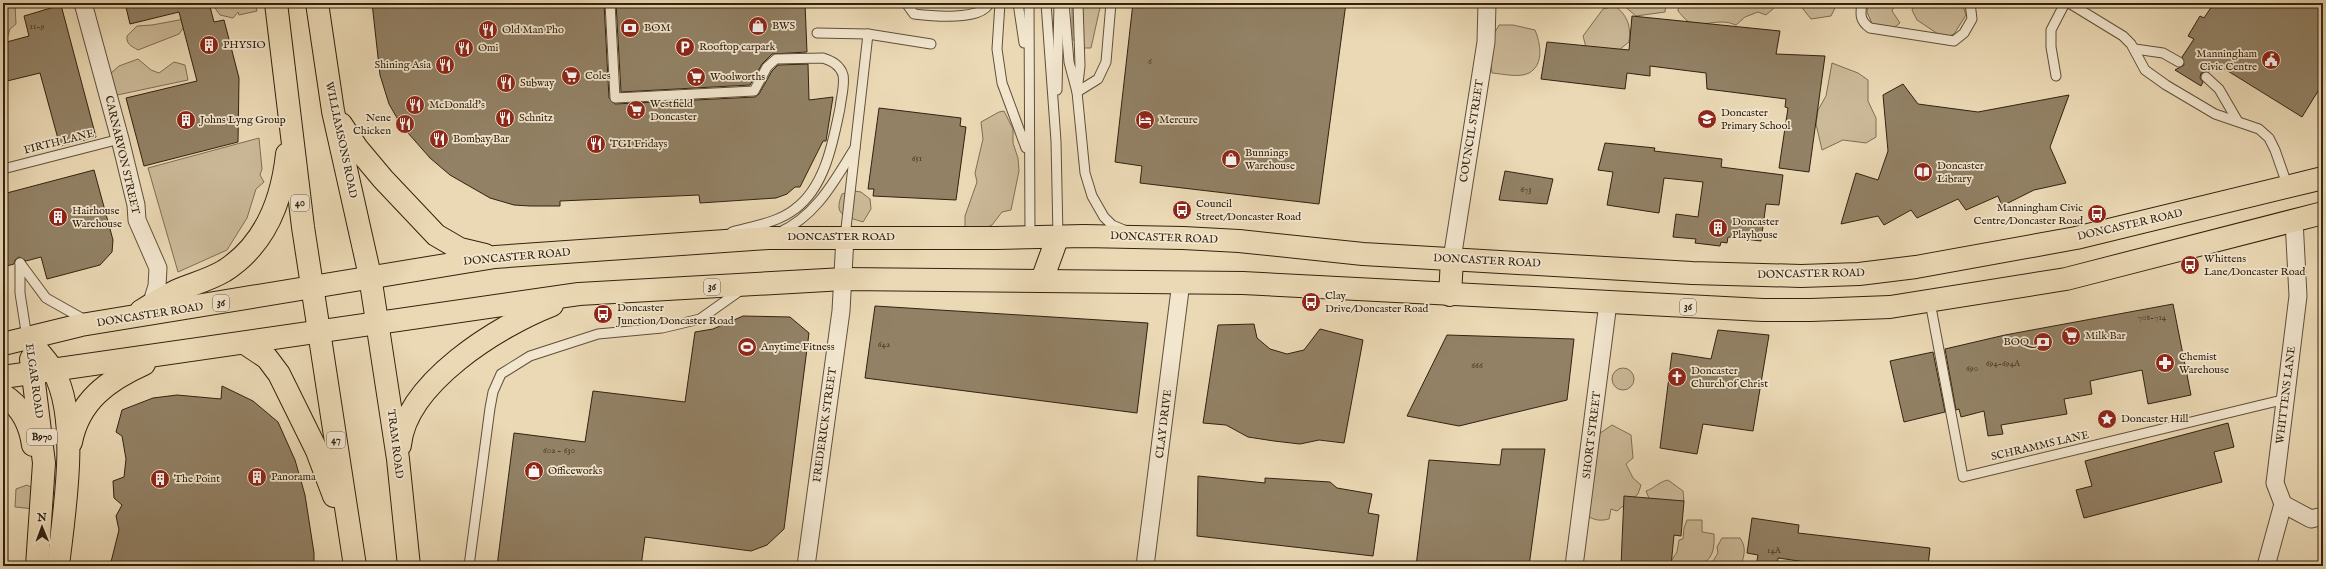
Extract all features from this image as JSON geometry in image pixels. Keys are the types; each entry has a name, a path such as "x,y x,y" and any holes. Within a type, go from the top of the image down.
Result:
{"main road":[{"name":"40","path":"276,3 312,286 320,333"},
{"name":"WILLIAMSONS ROAD","path":"317,3 333,111 370,276 378,323"},
{"path":"333,111 361,153 436,234 460,249 495,257"},
{"path":"130,318 151,305 224,271 253,247 267,227 280,192 286,164 290,118"},
{"name":"DONCASTER ROAD","path":"3,344 92,324 370,276 495,257 696,241 768,238 1058,236 1138,237 1239,241 1324,252 1748,275 1859,274 1924,266 2076,238 2323,178"},
{"path":"2288,187 2294,220"},
{"name":"36","path":"3,377 246,344 579,294 844,279 1181,282 1311,286 1608,303 1811,310 1890,306 1930,302 2066,278 2323,213"},
{"path":"1042,280 1058,236"},
{"path":"1030,237 1042,280"},
{"path":"1450,295 1452,259"},
{"path":"398,459 400,440 409,413 424,391 435,380 503,329 549,306 579,294"},
{"name":"TRAM ROAD","path":"378,323 398,459 409,566"},
{"name":"47","path":"320,333 353,557"},
{"name":"ELGAR ROAD","path":"27,338 43,372 62,392 68,452 58,566"},
{"path":"246,344 267,358 281,378 317,451 353,557"},
{"path":"68,452 76,422 92,397 110,381 165,355"},
{"name":"ELGAR ROAD","path":"37,566 44,463 43,372"},
{"path":"3,395 18,407 28,423 42,501"}],"street":[{"name":"CARNARVON STREET","path":"83,3 120,139 136,205 137,220 158,268 157,286 151,305"},
{"name":"COUNCIL STREET","path":"1452,259 1486,42 1488,3"},
{"name":"WHITTENS LANE","path":"2283,504 2275,482 2298,296 2294,220"},
{"name":"FREDERICK STREET","path":"806,566 844,279 845,237"},
{"name":"CLAY DRIVE","path":"1145,566 1181,282"},
{"name":"SHORT STREET","path":"1574,566 1608,303"},
{"path":"2266,566 2283,504 2311,519 2323,516"}],"lane":[{"path":"610,3 616,98 754,91 772,62 782,58 823,58 835,63 843,76 835,135 828,159 804,201 775,220 696,241"},
{"path":"906,3 914,14 929,16 976,15 987,8 989,3"},
{"path":"1000,3 997,49 1002,83 1028,153"},
{"path":"1018,3 1025,52 1028,55"},
{"path":"1029,3 1028,153 1030,237"},
{"path":"1046,3 1056,142"},
{"path":"1058,236 1056,142 1059,3"},
{"path":"1064,3 1069,62 1077,92 1085,173 1092,196 1104,217 1112,225 1138,237"},
{"path":"1077,92 1080,66 1078,3"},
{"path":"1077,92 1098,79 1106,62 1111,3"},
{"path":"1862,3 1862,23 1870,28 1954,41 1964,33 1972,19 1970,3"},
{"path":"2056,76 2051,47 2051,30 2066,3"},
{"path":"2069,3 2123,36 2135,49 2142,66 2153,76 2201,107 2215,114 2237,120 2259,129 2269,138 2288,187"},
{"path":"817,33 868,34 931,44"},
{"path":"845,237 857,145 868,34"},
{"path":"2135,49 2163,53 2179,62"},
{"path":"2206,77 2219,89 2237,120"},
{"name":"FIRTH LANE","path":"3,169 120,139"},
{"path":"768,238 803,218 814,208 829,190 857,145"},
{"path":"27,338 20,293 20,263 46,298 92,324"},
{"path":"469,566 490,408 493,392 501,374 530,356 598,334 662,328 700,319 748,284"},
{"name":"SCHRAMMS LANE","path":"1930,302 1963,477 2286,400"}],"shaded area":[{"path":"3,3 15,5 16,24 10,29 6,42 3,41"},
{"path":"216,3 255,3 257,11 239,15 238,12 233,18 220,15 215,8"},
{"path":"1072,3 1101,3 1091,48 1080,48 1072,38"},
{"path":"1624,3 1666,3 1665,12 1636,16 1623,5"},
{"path":"1679,3 1774,3 1774,8 1766,15 1758,12 1745,17 1736,25 1723,22 1695,24 1686,20 1678,11"},
{"path":"1803,3 1837,4 1831,16 1811,19 1803,9"},
{"path":"1868,3 1896,3 1892,11 1900,23 1887,33 1873,26 1867,12"},
{"path":"1916,3 1962,3 1966,15 1954,34 1944,38 1917,20 1912,10"},
{"path":"1615,6 1628,22 1629,42 1614,54 1587,51 1583,36 1603,9"},
{"path":"190,18 179,34 138,50 131,46 127,41 127,36 137,26 152,25"},
{"path":"1499,25 1513,25 1535,30 1540,47 1540,53 1537,64 1529,73 1516,75 1492,73 1489,43"},
{"path":"138,59 151,70 159,73 174,62 185,65 188,80 117,95 110,74 119,66"},
{"path":"1832,63 1858,73 1868,80 1868,101 1876,118 1876,137 1866,143 1843,140 1822,150 1816,124 1818,110 1826,96"},
{"path":"1004,111 1013,129 1013,143 1018,158 1019,171 1011,210 1002,212 992,225 978,231 965,227 965,216 977,182 975,173 983,139 981,122 999,112"},
{"path":"259,138 262,169 260,175 264,182 256,189 247,218 227,250 178,272 148,168"},
{"path":"854,191 861,192 870,199 871,209 863,222 846,216 840,211 839,207 842,194"},
{"path":"1623,368 1631,371 1634,379 1631,387 1623,390 1615,387 1612,379 1615,371"},
{"path":"1612,425 1631,435 1633,458 1626,464 1633,478 1641,485 1638,494 1617,511 1611,509 1609,519 1599,520 1587,516 1576,507 1590,440"},
{"path":"1668,480 1683,491 1684,501 1651,503 1646,491"},
{"path":"27,485 36,490 34,509 15,507 16,489"},
{"path":"1687,520 1702,520 1702,532 1714,534 1712,554 1708,560 1696,565 1668,566 1677,552 1679,540 1683,539 1684,528"},
{"path":"1722,538 1740,538 1744,545 1744,555 1741,566 1710,566 1718,553 1717,547"}],"building":[{"name":"Johns Lyng Group","path":"125,3 209,3 214,22 224,20 239,78 238,142 144,166 126,98 197,81 179,12 130,24"},
{"path":"372,3 604,3 609,98 615,104 755,97 759,94 772,71 778,65 808,64 809,100 833,97 826,141 823,141 800,187 795,187 787,194 776,198 700,203 699,195 560,201 560,206 530,206 514,205 490,198 450,175 430,158 401,125 389,104 380,75"},
{"name":"Rooftop carpark","path":"616,3 805,3 807,52 772,54 762,64 750,85 621,92"},
{"path":"1133,3 1346,3 1319,204 1140,183 1142,166 1115,162"},
{"name":"Manningham Civic Centre","path":"2214,3 2323,3 2323,83 2302,117 2215,63 2209,72 2201,73 2200,78 2203,82 2201,86 2175,70 2184,65 2182,57 2194,39 2188,36 2200,16 2204,18"},
{"path":"61,5 96,137 60,146 40,73 3,82 3,43 29,36 24,16"},
{"path":"1632,16 1780,31 1776,54 1825,56 1809,172 1779,168 1788,108 1785,107 1786,99 1707,89 1706,73 1650,66 1650,76 1627,73 1625,89 1541,79 1547,42 1629,50"},
{"path":"1903,84 1918,104 1978,112 2069,95 2050,147 2066,183 2034,190 2002,206 1998,196 1966,210 1958,199 1917,218 1911,210 1884,225 1878,216 1841,224 1856,173 1878,180 1888,151 1883,95"},
{"path":"879,108 961,118 960,126 966,127 956,200 873,196 874,189 868,189"},
{"path":"1605,143 1655,148 1654,151 1722,159 1721,167 1783,175 1779,205 1766,204 1761,241 1728,237 1727,243 1721,242 1720,246 1695,243 1696,239 1673,237 1676,214 1698,217 1703,182 1664,178 1659,213 1607,205 1613,172 1598,170"},
{"name":"Hairhouse Warehouse","path":"94,170 113,240 112,252 100,265 47,279 41,257 26,261 19,257 15,260 14,264 3,267 3,194"},
{"path":"1505,171 1553,179 1547,204 1499,200"},
{"path":"2173,304 2191,395 2148,404 2142,370 2090,381 2092,394 2064,399 2067,414 2001,425 2003,434 1988,436 1984,411 1961,417 1959,409 1956,410 1945,349 2005,335"},
{"path":"875,306 1148,323 1137,413 865,378"},
{"path":"743,316 790,317 809,333 784,529 767,545 751,551 645,537 641,566 497,566 514,433 585,442 593,391 685,402 695,332 713,329"},
{"path":"1254,324 1257,338 1270,349 1287,354 1304,350 1320,329 1363,340 1344,443 1319,440 1300,444 1274,441 1248,437 1226,425 1203,423 1218,325"},
{"path":"1718,330 1769,335 1753,431 1703,424 1697,454 1660,448 1672,353 1711,359"},
{"path":"1447,335 1574,339 1567,400 1459,426 1407,416"},
{"path":"1933,352 1945,412 1904,422 1890,361"},
{"path":"222,386 253,401 278,422 295,460 305,495 314,553 314,566 110,566 119,530 116,516 122,505 114,498 113,481 124,477 126,459 122,436 116,432 122,410 153,398 177,395 221,399"},
{"path":"2228,423 2234,447 2214,452 2222,482 2084,518 2076,490 2092,486 2085,461"},
{"path":"1502,449 1545,449 1529,566 1416,566 1429,460 1500,465"},
{"path":"1198,476 1265,483 1265,478 1330,482 1337,488 1372,494 1368,513 1379,515 1373,556 1197,536"},
{"path":"1624,496 1684,501 1681,536 1674,535 1671,566 1621,566"},
{"path":"1752,518 1799,525 1798,533 1930,548 1928,566 1812,566 1813,563 1778,558 1777,566 1756,566 1758,555 1747,553"}],"place":[{"name":"BWS","path":"758,26"},
{"name":"BOM","path":"630,28"},
{"name":"Old Man Pho","path":"488,30"},
{"name":"PHYSIO","path":"209,45"},
{"name":"Rooftop carpark","path":"685,47"},
{"name":"Omi","path":"464,48"},
{"name":"Manningham Civic Centre","path":"2271,60"},
{"name":"Shining Asia","path":"445,65"},
{"name":"Coles","path":"571,76"},
{"name":"Woolworths","path":"696,77"},
{"name":"Subway","path":"506,83"},
{"name":"McDonald's","path":"415,105"},
{"name":"Westfield Doncaster","path":"636,110"},
{"name":"Schnitz","path":"505,118"},
{"name":"Doncaster Primary School","path":"1707,119"},
{"name":"Johns Lyng Group","path":"186,120"},
{"name":"Mercure","path":"1145,120"},
{"name":"Nene Chicken","path":"405,124"},
{"name":"Bombay Bar","path":"439,139"},
{"name":"TGI Fridays","path":"596,144"},
{"name":"Bunnings Warehouse","path":"1231,159"},
{"name":"Doncaster Library","path":"1923,172"},
{"name":"Council Street/Doncaster Road","path":"1182,210"},
{"name":"Manningham Civic Centre/Doncaster Road","path":"2097,214"},
{"name":"Hairhouse Warehouse","path":"58,217"},
{"name":"Doncaster Playhouse","path":"1718,228"},
{"name":"Whittens Lane/Doncaster Road","path":"2190,265"},
{"name":"Clay Drive/Doncaster Road","path":"1311,302"},
{"name":"Doncaster Junction/Doncaster Road","path":"603,314"},
{"name":"Milk Bar","path":"2071,336"},
{"name":"BOQ","path":"2043,342"},
{"name":"Anytime Fitness","path":"747,347"},
{"name":"Chemist Warehouse","path":"2165,363"},
{"name":"Doncaster Church of Christ","path":"1677,377"},
{"name":"Doncaster Hill","path":"2107,419"},
{"name":"Officeworks","path":"534,471"},
{"name":"Panorama","path":"257,477"},
{"name":"The Point","path":"160,479"}]}
